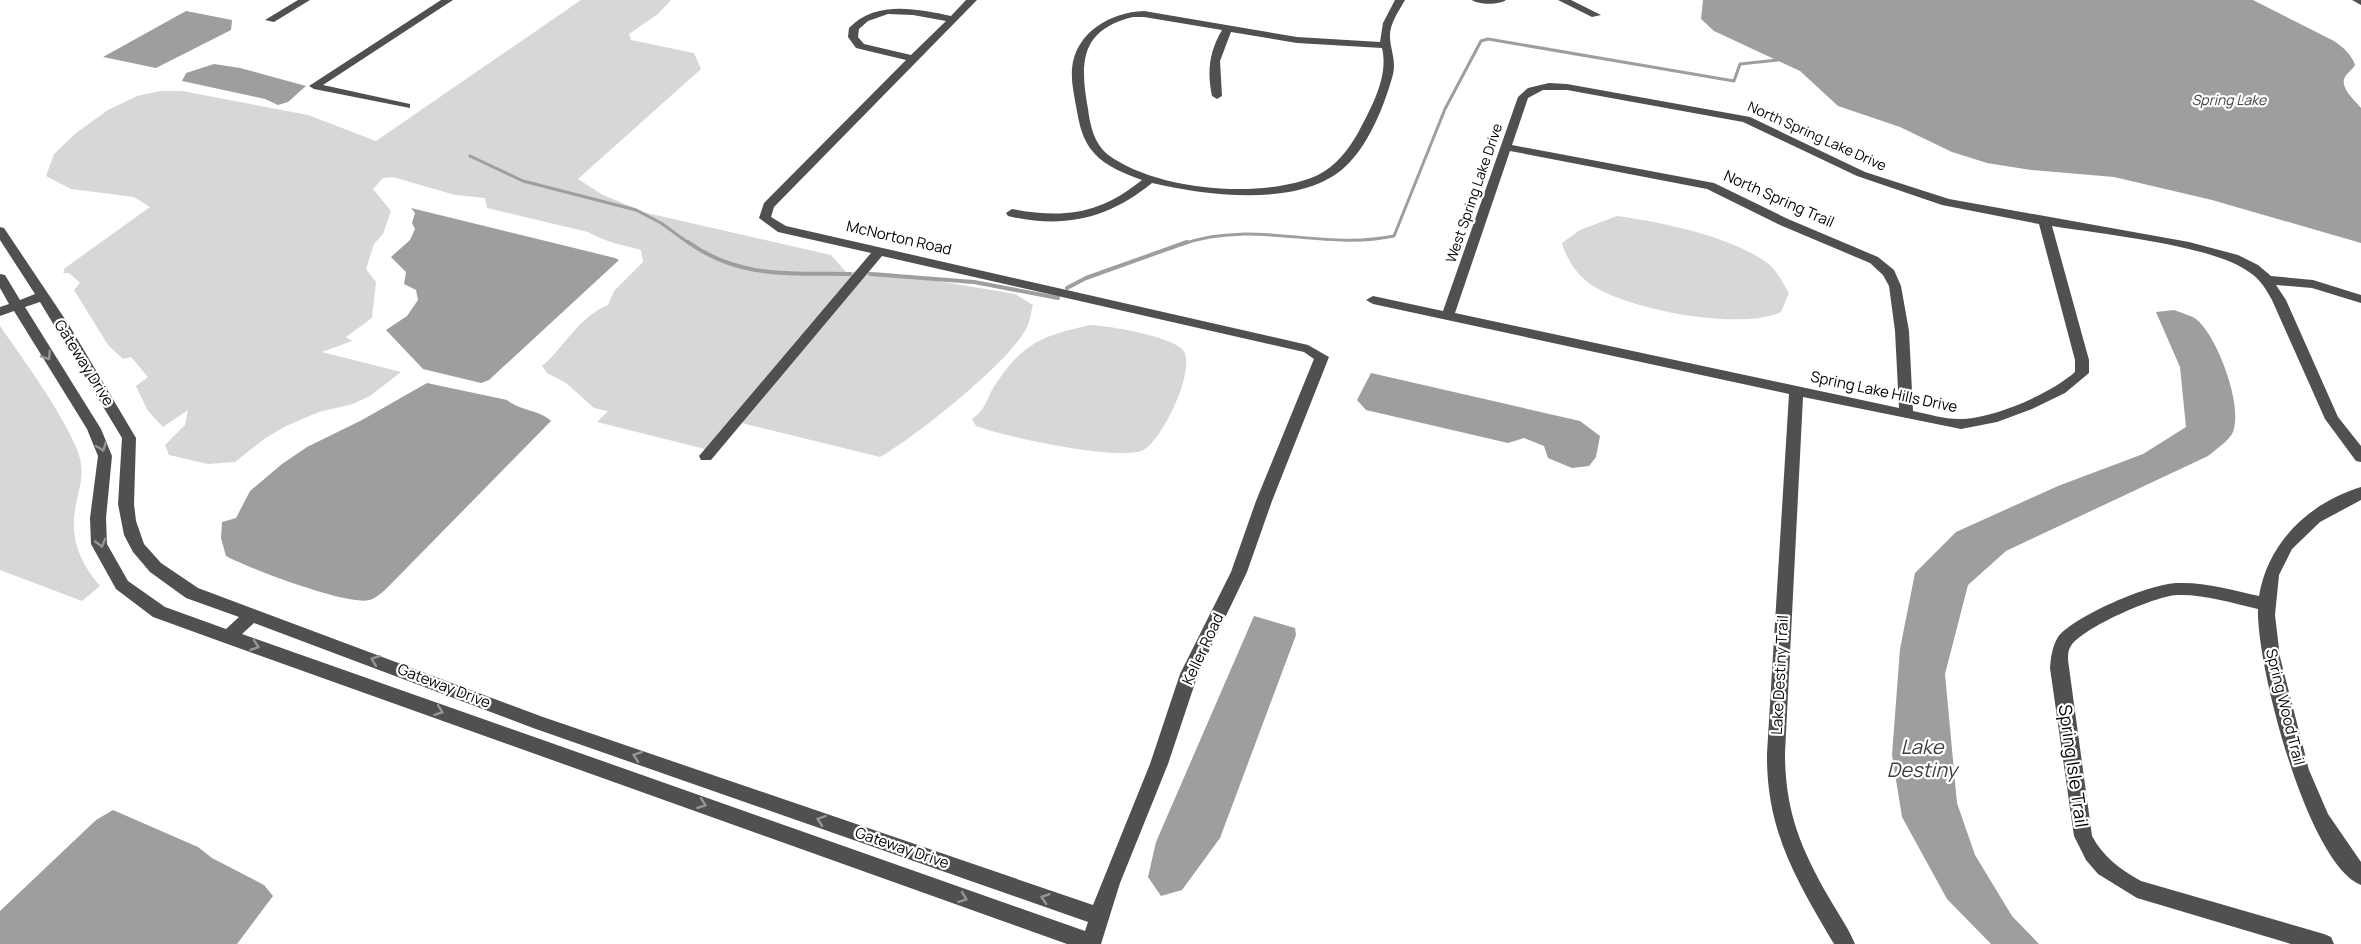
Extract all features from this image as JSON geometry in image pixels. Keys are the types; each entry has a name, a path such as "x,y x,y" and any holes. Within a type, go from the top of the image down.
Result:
{"street":[{"path":"270,20 304,0"},
{"path":"406,106 314,86 448,0"},
{"name":"McNorton Road","path":"972,0 768,206 765,212 769,223 782,228 1308,349 1322,357"},
{"path":"1387,45 1297,40 1144,14 1124,15 1104,24 1082,49 1076,70 1087,135 1102,156 1122,169 1149,180 1177,187 1207,190 1269,190 1293,187 1331,172 1344,163 1353,151 1386,85 1390,64 1386,28 1400,0"},
{"path":"1477,0 1501,0"},
{"path":"1563,0 1596,15"},
{"path":"914,59 860,46 853,37 854,28 861,19 878,9 894,9 953,19"},
{"path":"1217,96 1213,61 1216,47 1228,28"},
{"name":"North Spring Lake Drive","path":"1538,88 1567,87 1746,119 1821,157 1900,188 1976,209 2045,222"},
{"name":"West Spring Lake Drive","path":"1448,315 1523,97 1528,91 1538,88"},
{"name":"North Spring Trail","path":"1506,147 1710,186 1784,222 1874,260 1889,273 1895,286 1902,331 1906,415"},
{"path":"1012,213 1050,219 1097,211 1133,194 1149,180"},
{"path":"2045,222 2220,253 2253,268 2267,280 2279,300 2332,419 2361,457"},
{"name":"Spring Lake Hills Drive","path":"1373,300 1906,415 1962,424 1980,421 2062,391 2082,373 2082,360 2045,222"},
{"name":"Gateway Drive","path":"0,231 41,293 129,438 131,457 126,503 134,542 155,570 192,593 539,723 1101,917"},
{"path":"706,456 880,250"},
{"name":"Gateway Drive","path":"0,278 10,304 94,429 105,456 98,518 99,544 122,585 159,612 1091,944"},
{"path":"2267,280 2313,284 2361,299"},
{"path":"0,312 10,304 41,293"},
{"name":"Keller Road","path":"1091,944 1110,883 1160,764 1189,674 1239,572 1264,501 1322,357"},
{"name":"Lake Destiny Trail","path":"1796,391 1776,753 1778,799 1794,846 1820,904 1845,944"},
{"path":"102,485 129,479"},
{"name":"Spring Wood Trail","path":"2361,493 2322,512 2293,534 2279,556 2270,579 2267,604 2269,649 2299,768 2321,819 2361,876"},
{"name":"Spring Isle Trail","path":"2267,604 2204,591 2174,589 2154,593 2081,626 2066,639 2059,654 2059,668 2083,836 2091,856 2111,875 2137,889 2324,944"},
{"path":"228,637 252,615"}],"shaded area":[{"path":"581,0 671,0 658,14 629,34 631,40 694,53 701,69 578,179 603,195 647,213 831,255 846,272 856,272 705,449 597,422 608,411 594,408 566,383 547,373 542,366 588,317 608,305 614,291 643,262 641,250 607,241 588,232 487,208 485,198 455,195 393,177 383,178 373,189 391,211 383,234 374,244 366,269 376,282 372,318 346,337 352,341 322,352 401,372 370,396 353,404 319,412 286,426 264,439 235,462 208,464 169,455 165,445 185,425 188,410 163,427 148,411 136,386 148,377 131,357 123,359 108,345 74,290 80,283 69,273 63,273 65,268 150,207 134,197 71,189 46,176 54,154 76,133 108,110 137,96 160,91 182,91 308,115 376,141"},
{"path":"1617,216 1697,232 1756,256 1774,269 1789,293 1781,312 1763,317 1739,319 1684,315 1630,302 1590,284 1573,266 1562,243 1580,230"},
{"path":"868,272 890,273 1015,294 1033,305 1029,322 1017,342 1002,359 960,398 880,457 742,423"},
{"path":"1090,325 1152,336 1175,344 1182,349 1186,358 1186,371 1182,387 1167,420 1149,446 1141,451 1127,453 1085,450 1010,436 976,426 972,419 983,407 1005,371 1025,350 1046,337"},
{"path":"0,326 51,401 69,432 79,456 82,472 75,510 74,531 82,560 100,586 82,601 0,570"}],"water":[{"name":"Spring Lake","path":"1703,0 2253,0 2334,41 2347,51 2354,61 2355,65 2346,76 2344,85 2348,94 2361,108 2361,243 2212,200 2114,177 2031,170 1987,163 1952,152 1900,127 1838,106 1800,71 1714,31 1701,19"},
{"path":"186,11 232,20 231,30 156,68 103,57"},
{"path":"214,64 240,68 306,86 288,102 278,105 265,99 182,81 186,73"},
{"path":"411,208 619,260 489,380 481,383 423,369 386,330 407,316 418,300 416,290 404,284 406,272 391,257 410,240 415,229 412,223 415,213"},
{"name":"Lake Destiny","path":"2174,310 2196,319 2212,340 2220,356 2227,373 2235,408 2235,423 2230,437 2208,456 2006,551 1968,585 1945,674 1957,803 1975,855 2012,916 2039,944 1991,944 1947,899 1902,817 1892,755 1900,649 1915,573 1956,532 2058,486 2143,454 2186,427 2180,367 2156,312"},
{"path":"1371,373 1580,421 1600,436 1596,457 1589,466 1572,468 1548,458 1544,446 1524,438 1508,443 1366,410 1357,400"},
{"path":"427,383 507,400 551,421 385,590 371,599 357,600 320,592 275,577 226,556 221,538 222,522 236,518 250,491 282,464 307,447 362,420"},
{"path":"1254,616 1295,628 1296,635 1220,838 1182,890 1161,896 1148,877 1156,842"},
{"path":"113,810 198,847 212,858 264,885 273,896 237,944 0,944 0,911 96,820"}],"waterway":[{"path":"1183,244 1209,237 1236,234 1341,240 1367,240 1394,236 1445,109 1481,41 1488,39 1734,81 1740,64 1778,60"},
{"path":"470,156 523,181 636,210 661,223 690,244"},
{"path":"688,242 707,254 727,262 766,272 850,274"},
{"path":"1067,288 1086,278 1187,242"},
{"path":"870,274 974,282 1058,298"}]}
